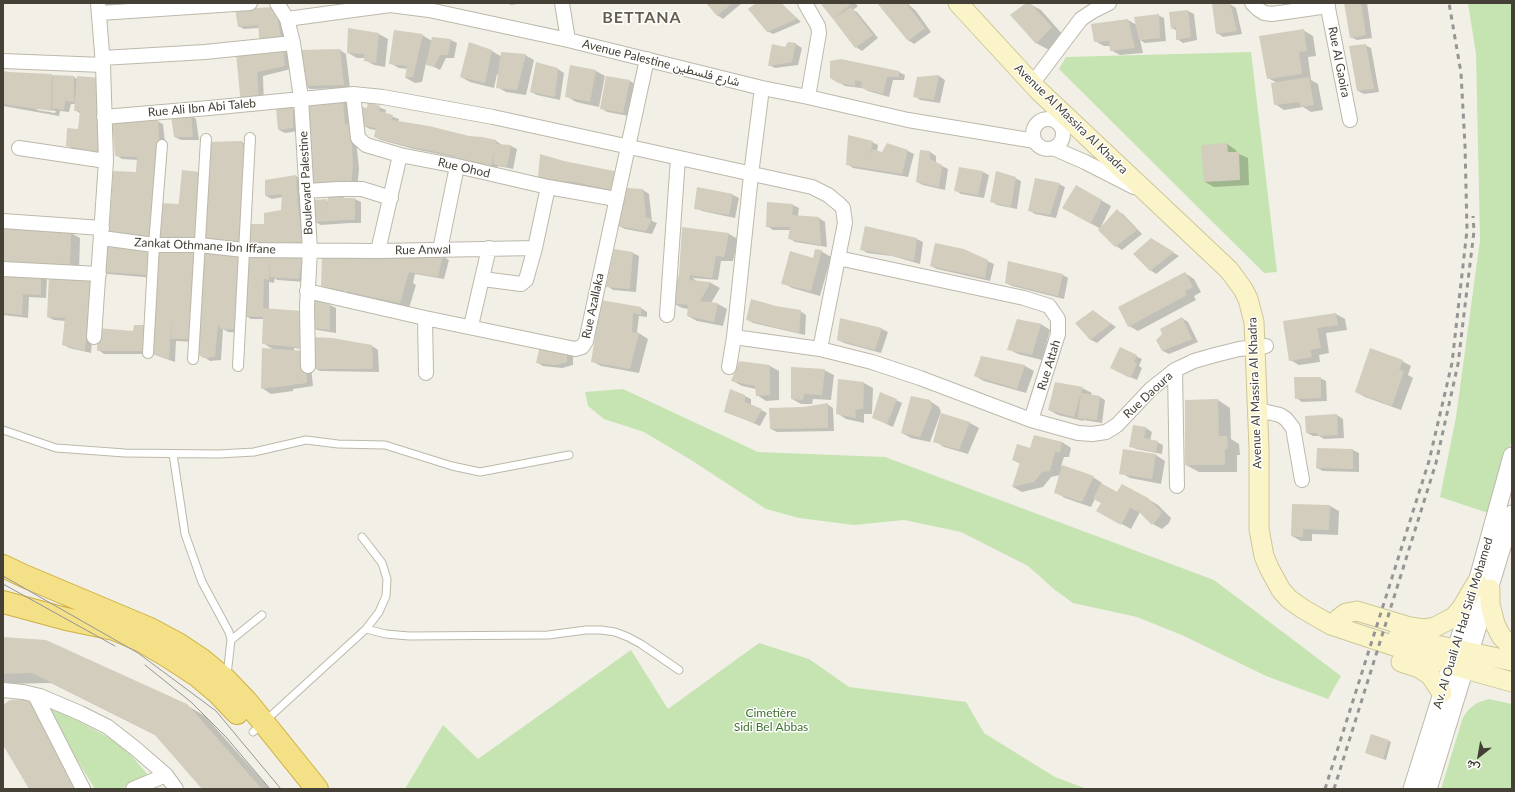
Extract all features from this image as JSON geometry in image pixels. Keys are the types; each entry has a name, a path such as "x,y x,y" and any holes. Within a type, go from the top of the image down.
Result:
{"highway":[{"path":"3,566 150,628 202,660 226,680 247,702 258,727 299,789"},
{"path":"3,602 66,619 114,628 140,640 169,657 198,676 233,708 258,727 317,789"}],"main road":[{"name":"Avenue Al Massira Al Khadra","path":"958,3 1036,78"},
{"name":"Avenue Al Massira Al Khadra","path":"974,3 1067,116 1237,279 1252,311 1260,347 1267,412 1268,518 1270,534 1277,562 1284,575 1302,598 1322,612 1368,631 1460,659"},
{"name":"Avenue Al Massira Al Khadra","path":"1067,116 1128,161 1242,271 1252,285 1259,300 1263,316 1260,347 1259,529 1268,568 1281,590 1289,600 1318,618 1345,630 1460,659"},
{"path":"1338,619 1346,613 1357,611 1410,627 1424,629 1435,628 1454,617 1483,585 1490,604 1494,624 1501,636 1512,647"},
{"path":"1318,618 1335,632 1363,648 1425,671 1435,680 1442,693"},
{"path":"1460,659 1512,661"},
{"path":"1460,659 1512,682"}],"street":[{"path":"94,337 106,161 103,62 99,8 250,3"},
{"name":"Boulevard Palestine","path":"277,3 287,19 293,43 301,98 310,250 307,291 308,366"},
{"path":"562,3 568,40"},
{"path":"805,3 818,26 819,33 808,97"},
{"path":"1036,78 1081,19 1109,3"},
{"path":"1252,3 1264,13 1272,14 1327,4"},
{"name":"Rue Al Gaoira","path":"1327,4 1350,120"},
{"name":"Avenue Palestine شارع فلسطين","path":"287,19 376,6 407,6 568,40 762,88 908,120 1035,141 1043,148 1053,148"},
{"path":"3,61 103,62 293,43"},
{"name":"Rue Azallaka","path":"307,291 425,318 471,326 575,349 582,347 586,342 647,59"},
{"path":"729,367 734,337 751,175 762,88"},
{"name":"Rue Ali Ibn Abi Taleb","path":"104,117 353,94 383,97 435,106 628,146 751,175 812,187 828,195 842,208 845,223 838,258"},
{"name":"Rue Ohod","path":"353,94 358,138 366,145 400,155 457,166 548,187 616,199"},
{"path":"1035,141 1033,134 1034,126 1040,121 1047,118 1054,119 1067,116 1063,138 1059,144 1053,148"},
{"path":"238,366 250,138"},
{"path":"193,359 206,139"},
{"path":"148,354 154,245 162,145"},
{"path":"19,148 106,161"},
{"path":"1053,148 1106,172 1150,196"},
{"path":"378,251 400,155"},
{"path":"667,315 678,158"},
{"path":"440,250 457,166"},
{"path":"483,279 521,284 524,282 528,276 548,187"},
{"path":"306,191 362,189 391,198"},
{"name":"Zankat Othmane Ibn Iffane","path":"3,221 102,233 154,245 199,245 244,250 310,250"},
{"path":"471,326 483,279 488,248"},
{"name":"Rue Anwal","path":"310,250 378,251 535,248"},
{"path":"820,349 838,258"},
{"name":"Rue Attah","path":"838,258 1024,298 1049,306 1058,319 1058,334 1032,420"},
{"path":"3,269 99,274"},
{"path":"425,318 426,373"},
{"path":"734,337 820,349 872,362 920,378 1032,420"},
{"name":"Rue Daoura","path":"1032,420 1078,433 1092,434 1106,432 1117,425 1151,389 1174,370 1194,361 1239,349 1260,347"},
{"path":"1174,370 1177,486"},
{"path":"1267,412 1280,415 1286,419 1293,428 1302,480"},
{"name":"Av. Al Ouali Al Had Sidi Mohamed","path":"1412,789 1442,693 1460,659 1483,585 1512,456"},
{"name":"Av. Al Ouali Al Had Sidi Mohamed","path":"1483,585 1512,514"},
{"path":"1428,789 1460,659"},
{"path":"3,690 35,695 80,713 108,727 166,775 176,789"},
{"path":"35,695 83,789"},
{"path":"133,789 166,775"}],"lane":[{"path":"3,430 56,448 125,453 219,454 254,452 306,440 338,444 385,445 452,466 480,472 569,455"},
{"path":"173,454 185,534 202,582 229,632 231,640 226,680"},
{"path":"258,727 366,629 379,612 386,596 387,579 382,563 362,537"},
{"path":"231,640 262,615"},
{"path":"366,629 386,634 409,636 548,635 586,630 600,630 615,632 628,637 679,670"}],"green space":[{"path":"1468,3 1512,3 1512,439 1488,513 1440,497 1456,417 1480,240 1476,54"},
{"path":"1251,52 1277,272 1264,273 1059,69 1066,57"},
{"path":"623,389 758,452 885,457 1214,580 1341,676 1328,699 1266,676 1184,636 1137,617 1073,603 1055,590 1028,566 961,532 904,520 854,525 799,518 766,509 691,460 644,432 604,419 588,406 585,392"},
{"name":"Cimetière Sidi Bel Abbas","path":"759,643 809,659 849,687 966,702 984,733 1055,777 1087,789 405,789 443,725 478,759 631,650 668,709"},
{"path":"1489,699 1512,704 1512,789 1441,789 1463,717 1469,709 1477,703"},
{"path":"53,708 121,744 150,777 120,789 95,789 49,715"}],"building":[{"path":"106,3 138,3 138,6 107,8"},
{"path":"706,3 732,3 717,16"},
{"path":"756,3 781,3 797,19 767,32 748,9"},
{"path":"820,3 852,3 833,19"},
{"path":"877,3 906,3 925,28 908,41"},
{"path":"1026,3 1030,3 1052,27 1036,44 1010,15"},
{"path":"1212,3 1230,3 1237,31 1216,34"},
{"path":"1344,3 1361,3 1366,35 1350,38"},
{"path":"275,7 282,42 260,45 258,25 238,27 235,9"},
{"path":"851,7 873,35 855,48 833,19"},
{"path":"1188,10 1191,37 1176,40 1176,27 1171,29 1169,12"},
{"path":"1159,14 1160,38 1139,40 1134,17"},
{"path":"1128,19 1135,48 1110,51 1109,41 1094,42 1091,24"},
{"path":"348,28 379,33 376,63 364,61 364,54 347,53"},
{"path":"1304,29 1307,51 1299,52 1302,74 1267,79 1259,36"},
{"path":"394,30 423,34 413,77 405,78 407,66 389,64"},
{"path":"432,37 451,39 448,55 440,55 434,67 426,65"},
{"path":"469,42 492,50 485,83 460,77"},
{"path":"788,42 796,43 792,62 768,66 772,44 785,47"},
{"path":"1366,44 1374,89 1357,91 1349,46"},
{"path":"283,47 285,66 257,72 259,102 241,104 236,54"},
{"path":"340,49 344,85 303,86 300,50"},
{"path":"501,52 526,54 517,90 496,88"},
{"path":"841,59 899,71 899,77 887,77 883,94 861,88 862,82 855,80 855,86 838,83 830,78 830,61"},
{"path":"536,62 558,68 555,97 530,92"},
{"path":"570,65 596,70 590,102 565,97"},
{"path":"3,71 52,74 51,111 3,104"},
{"path":"53,75 74,76 74,102 65,101 64,110 52,108"},
{"path":"939,75 934,100 913,97 917,77"},
{"path":"77,76 101,78 99,153 66,146 67,128 78,129 80,111 74,111"},
{"path":"606,76 630,80 623,113 600,109"},
{"path":"1309,77 1314,105 1301,107 1299,102 1274,105 1271,83"},
{"path":"343,100 345,124 349,124 352,147 353,165 351,186 313,185 304,104"},
{"path":"368,102 380,106 379,111 393,115 392,120 496,140 496,144 511,145 507,167 493,164 495,148 491,167 483,166 483,163 465,160 451,155 407,146 374,137 376,128 363,126 362,107 367,108"},
{"path":"293,107 293,128 278,130 276,108"},
{"path":"191,114 193,137 174,137 171,116"},
{"path":"158,120 159,139 153,237 109,233 113,171 136,172 137,157 115,156 112,122"},
{"path":"848,135 873,141 869,158 872,149 882,152 887,143 908,150 902,174 846,165"},
{"path":"242,141 245,162 241,244 200,241 206,142"},
{"path":"1227,143 1228,152 1239,152 1240,180 1204,182 1201,145"},
{"path":"920,150 930,151 930,159 942,165 939,187 916,182"},
{"path":"540,154 564,161 619,172 616,191 575,182 538,178"},
{"path":"959,167 983,171 978,195 954,191"},
{"path":"182,170 200,172 196,240 177,238 175,243 155,244 158,203 179,204"},
{"path":"996,171 1016,177 1011,207 990,202"},
{"path":"296,175 298,207 303,243 248,244 247,224 264,224 264,213 281,210 282,194 265,196 265,180"},
{"path":"1035,178 1060,183 1050,215 1028,211"},
{"path":"1076,185 1102,200 1091,224 1062,208"},
{"path":"697,187 733,194 729,215 694,209"},
{"path":"626,188 643,189 646,217 639,216 652,219 646,231 618,226"},
{"path":"328,195 341,195 341,198 355,198 355,220 314,222 312,200 327,199 327,214"},
{"path":"767,202 793,204 792,215 819,217 821,245 788,239 790,227 766,227"},
{"path":"1117,209 1137,230 1115,247 1098,230"},
{"path":"3,226 71,232 70,267 3,265"},
{"path":"865,226 917,238 914,261 860,250"},
{"path":"682,227 729,233 724,257 716,256 712,278 690,275 690,280 711,282 700,301 718,303 714,322 687,316 688,305 671,303 679,274"},
{"path":"1151,238 1174,252 1150,271 1133,254"},
{"path":"112,243 123,245 123,248 151,248 150,275 101,272 104,245 110,246"},
{"path":"935,243 964,249 988,260 985,278 930,266"},
{"path":"155,248 198,250 191,339 171,339 172,314 169,359 149,353"},
{"path":"614,249 633,252 630,289 606,287"},
{"path":"815,249 822,250 811,291 781,284 790,251 813,258"},
{"path":"221,252 241,254 238,330 221,329 218,325 215,357 203,358 198,354 201,253"},
{"path":"303,252 303,269 300,271 299,279 270,277 270,258 269,280 264,279 263,308 302,311 305,348 262,344 263,317 244,316 247,253"},
{"path":"322,255 443,255 438,277 409,272 400,303 321,286"},
{"path":"1008,261 1063,274 1058,296 1005,283"},
{"path":"1185,272 1193,287 1185,291 1187,295 1128,327 1118,307"},
{"path":"3,274 41,275 41,295 23,294 22,315 3,313"},
{"path":"49,274 91,277 85,351 62,345 65,318 47,317"},
{"path":"308,299 330,304 330,330 310,328"},
{"path":"751,299 776,306 801,310 799,333 746,320"},
{"path":"601,300 641,307 641,315 633,313 632,332 639,333 630,369 591,362"},
{"path":"1093,310 1111,324 1090,340 1075,323"},
{"path":"1336,313 1338,325 1317,328 1321,348 1310,350 1312,357 1289,361 1283,321"},
{"path":"1182,317 1192,339 1162,351 1156,340 1162,334 1160,329"},
{"path":"840,318 882,328 875,350 837,340"},
{"path":"1017,319 1041,324 1032,355 1007,350"},
{"path":"134,325 146,325 146,351 97,351 98,328 133,331"},
{"path":"311,337 332,338 372,345 373,369 313,369"},
{"path":"540,346 567,350 567,362 556,365 536,363"},
{"path":"1120,347 1137,355 1134,362 1137,364 1130,378 1110,368"},
{"path":"262,348 305,351 307,383 261,389"},
{"path":"1370,348 1403,360 1399,370 1404,371 1392,406 1355,392"},
{"path":"981,356 1025,365 1017,389 974,376"},
{"path":"739,361 770,365 770,395 756,396 755,386 731,381"},
{"path":"791,367 825,369 822,395 804,394 803,400 791,399"},
{"path":"1294,377 1321,377 1321,398 1295,399"},
{"path":"838,379 864,382 863,409 855,410 856,418 836,414"},
{"path":"1055,382 1083,387 1074,417 1048,410"},
{"path":"730,389 745,395 745,402 762,409 754,423 724,412"},
{"path":"880,392 897,399 887,424 872,418"},
{"path":"1081,393 1100,396 1097,420 1078,418"},
{"path":"911,396 930,400 932,407 920,437 901,433"},
{"path":"1218,399 1219,436 1227,436 1228,449 1225,449 1225,465 1185,465 1185,400"},
{"path":"828,403 828,428 770,429 769,408 803,407"},
{"path":"941,413 970,422 959,450 933,442"},
{"path":"1337,414 1338,435 1318,436 1317,433 1306,433 1305,416"},
{"path":"1133,425 1146,427 1144,438 1158,441 1156,452 1129,447"},
{"path":"1034,435 1062,442 1060,452 1055,452 1050,471 1042,472 1034,482 1012,487 1020,462 1012,460 1017,444 1030,448"},
{"path":"1317,448 1353,449 1353,469 1316,468"},
{"path":"1123,449 1156,454 1152,479 1119,474"},
{"path":"1062,465 1094,476 1082,502 1054,493"},
{"path":"1101,483 1117,492 1122,484 1148,498 1162,512 1152,525 1139,512 1130,508 1121,525 1096,511 1101,503 1093,499"},
{"path":"1292,504 1330,505 1329,530 1303,529 1303,537 1291,536"},
{"path":"3,637 46,640 187,704 262,789 202,789 154,734 32,673 3,674"},
{"path":"29,699 80,789 29,789 3,745 3,705 10,700"},
{"path":"1371,734 1389,740 1383,759 1365,753"}],"tram line":[{"path":"3,576 138,653 216,711 281,789"},
{"path":"3,584 115,646"},
{"path":"145,665 191,702 226,737 270,789"}],"railway":[{"path":"1325,789 1429,461 1452,363 1467,230 1465,146 1461,73 1449,3"},
{"path":"1334,789 1436,463 1458,364 1474,231 1473,216"}],"district":[{"name":"BETTANA","path":"642,18"}]}
